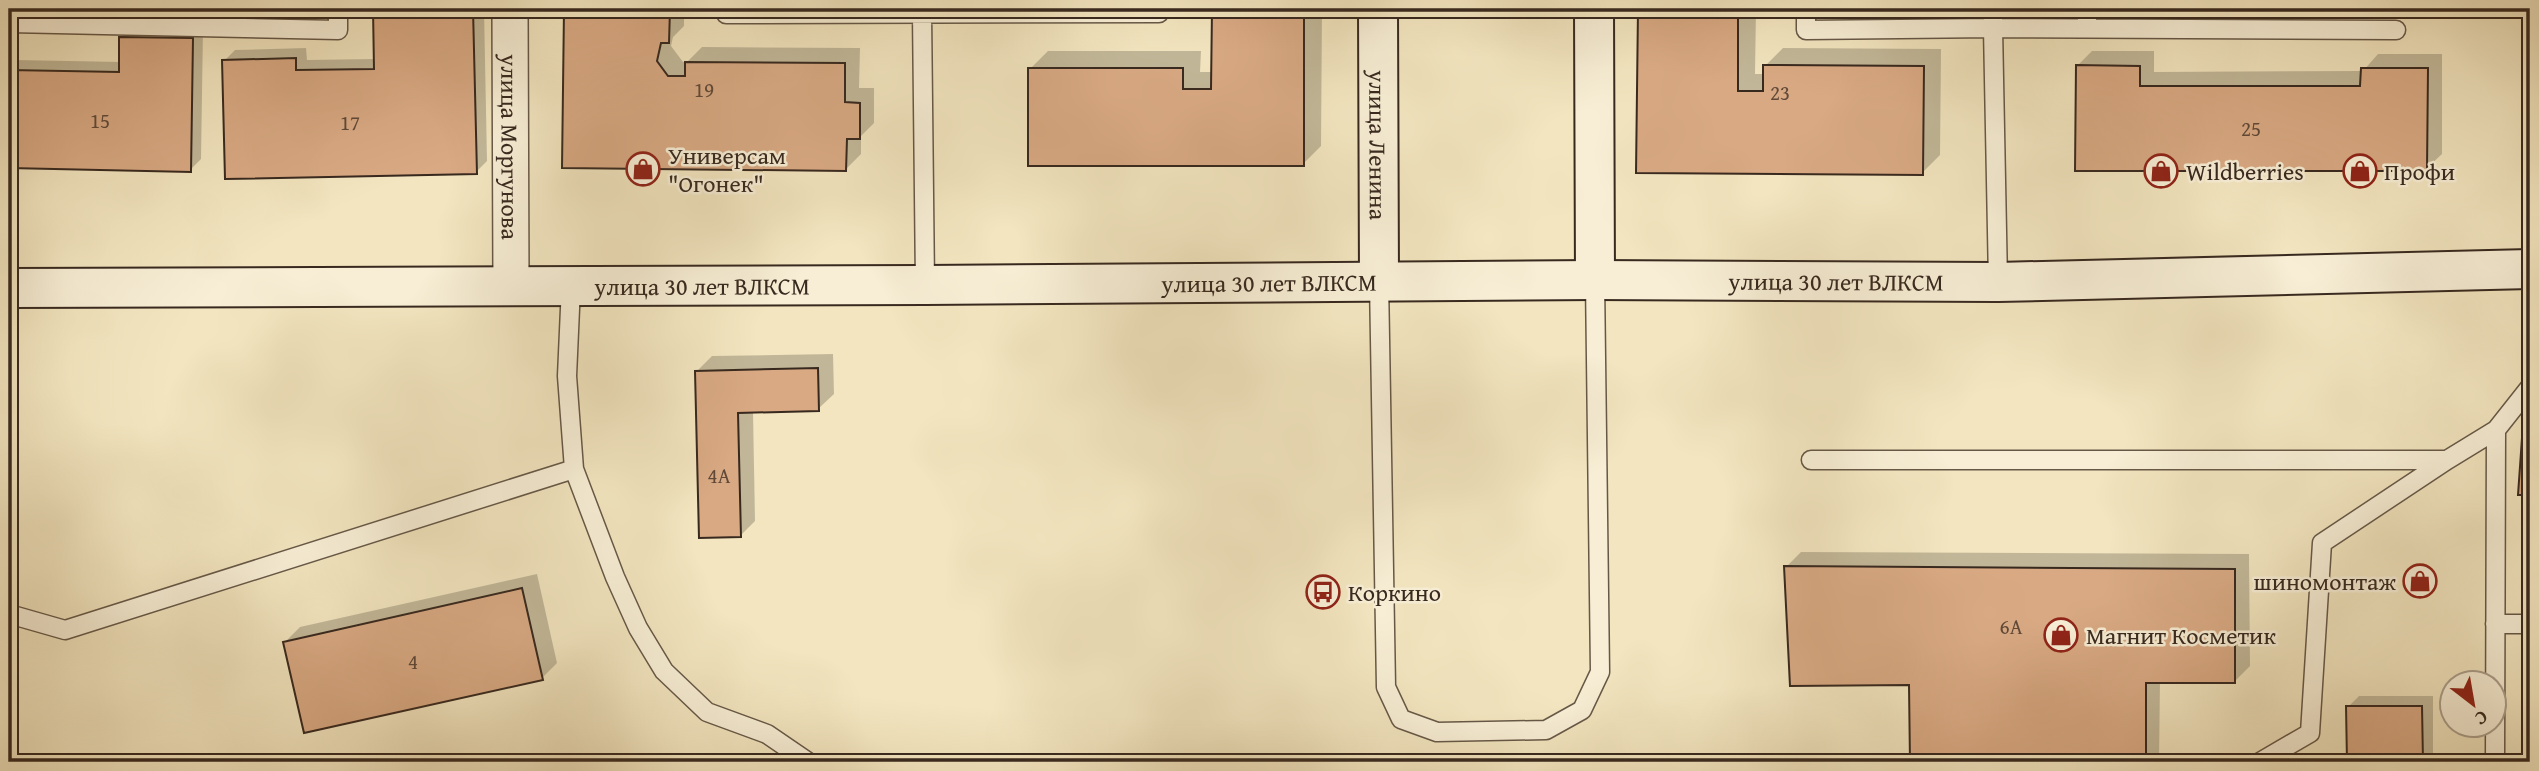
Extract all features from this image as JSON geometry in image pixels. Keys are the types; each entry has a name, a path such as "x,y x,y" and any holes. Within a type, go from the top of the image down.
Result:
{"main road":[{"name":"улица Ленина","path":"1378,9 1379,281"},
{"path":"1594,9 1595,280"},
{"name":"улица 30 лет ВЛКСМ","path":"9,288 1595,280 1998,282 2530,269"}],"street":[{"name":"улица Моргунова","path":"510,9 511,286"}],"lane":[{"path":"9,23 338,30 338,9"},
{"path":"726,9 726,14 1159,13 1159,9"},
{"path":"1806,9 1805,30 2396,30"},
{"path":"1993,9 1998,282"},
{"path":"2087,9 2087,28"},
{"path":"922,13 925,285"},
{"path":"1379,281 1386,687 1401,719 1437,732 1546,730 1582,710 1600,672 1595,280"},
{"path":"571,286 567,376 574,470 615,577 638,628 664,671 707,712 766,734 808,762"},
{"path":"2260,762 2310,733 2322,544 2496,430 2530,387"},
{"path":"2495,762 2496,430"},
{"path":"1811,460 2447,460"},
{"path":"9,614 65,630 574,470"},
{"path":"2495,624 2530,624"}],"building":[{"path":"373,9 473,9 477,174 225,179 222,60 296,58 296,70 374,69"},
{"path":"564,9 670,9 669,43 661,43 657,61 668,76 685,76 685,62 845,63 845,102 860,103 860,139 847,139 846,171 562,168"},
{"path":"1212,9 1304,9 1304,166 1028,166 1028,68 1183,68 1183,89 1211,89"},
{"path":"1638,9 1738,9 1738,91 1763,91 1763,65 1924,66 1923,175 1636,173"},
{"path":"119,37 193,38 191,172 9,168 9,70 119,72"},
{"path":"2076,65 2140,66 2140,86 2360,86 2361,68 2428,68 2427,171 2075,171"},
{"path":"818,368 819,411 738,413 741,537 699,538 695,371"},
{"path":"2523,424 2530,425 2530,495 2518,495"},
{"path":"1784,566 2235,569 2235,683 2146,683 2146,762 1910,762 1909,685 1790,686"},
{"path":"522,588 543,680 304,733 283,642"},
{"path":"2346,706 2422,706 2423,762 2347,762"}],"place":[{"name":"Универсам \"Огонек\"","path":"643,169"},
{"name":"Wildberries","path":"2161,171"},
{"name":"Профи","path":"2360,171"},
{"name":"шиномонтаж","path":"2420,581"},
{"name":"Коркино","path":"1323,592"},
{"name":"Магнит Косметик","path":"2061,635"}]}
